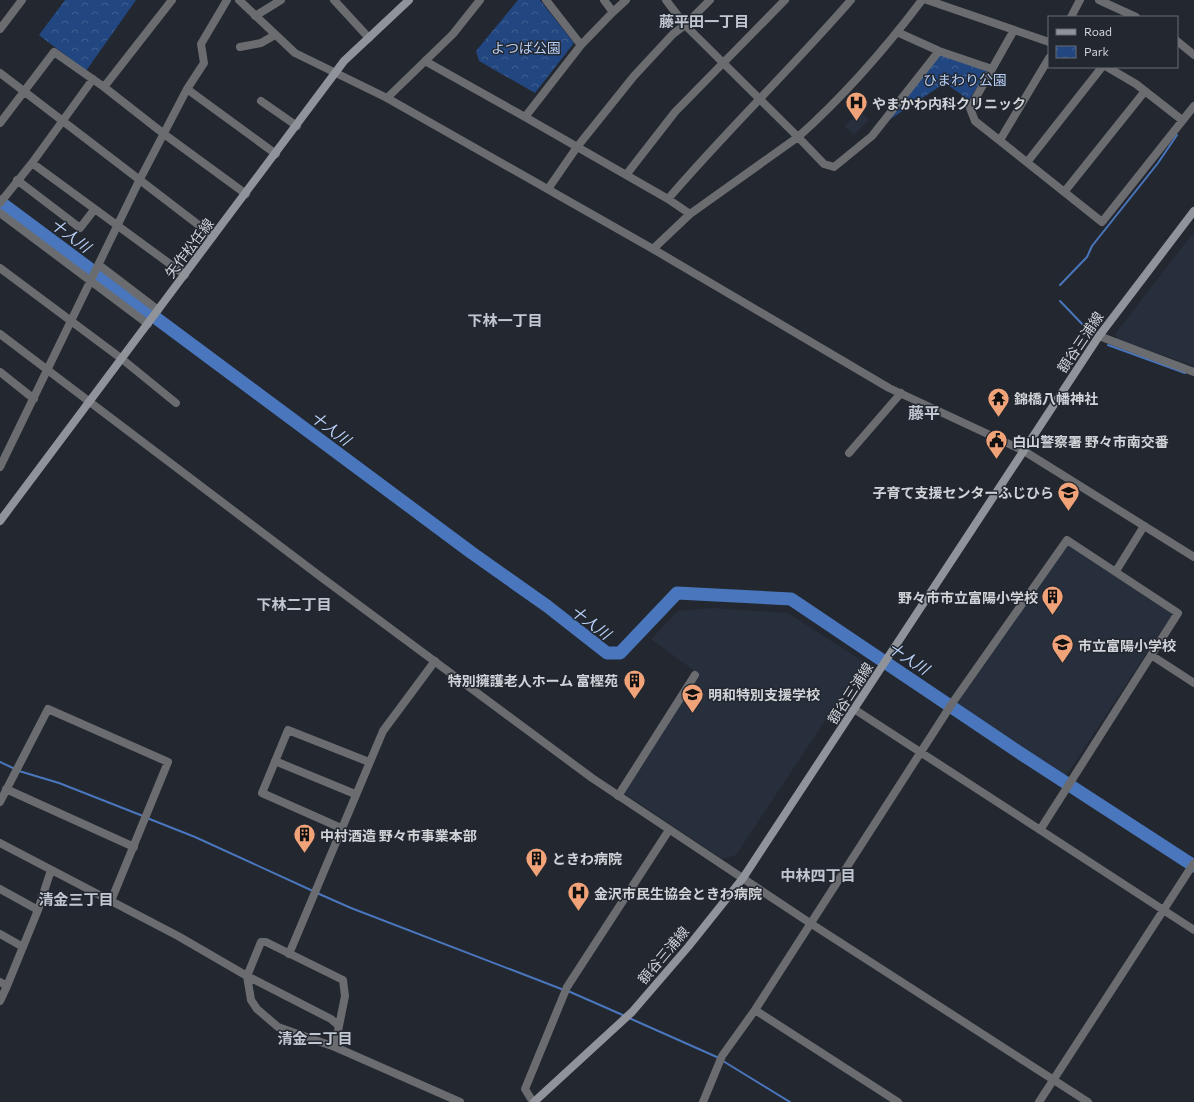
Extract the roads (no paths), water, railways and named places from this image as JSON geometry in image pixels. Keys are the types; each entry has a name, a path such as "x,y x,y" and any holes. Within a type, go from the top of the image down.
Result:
{"main road":[{"name":"矢作松任線","path":"0,521 336,72 344,62 409,0"},
{"name":"額谷三浦線","path":"534,1102 632,1012 743,878 1099,336 1194,211"}],"street":[{"path":"0,29 22,0"},
{"path":"104,88 172,0"},
{"path":"1,463 72,322 140,181 188,89 204,63 201,44 227,0"},
{"path":"239,0 275,36 295,53 387,98 653,249 889,388 1024,451 1194,557"},
{"path":"255,16 281,0"},
{"path":"334,0 369,38"},
{"path":"387,98 453,34 480,0"},
{"path":"546,0 581,45"},
{"path":"604,0 613,12"},
{"path":"525,117 581,45 626,0"},
{"path":"666,0 685,25 824,164 834,167 872,136 939,51"},
{"path":"548,189 577,147 634,76 673,34 685,25 710,0"},
{"path":"626,175 675,112 724,64 785,0"},
{"path":"668,199 712,148 814,43 851,0"},
{"path":"653,249 690,214 798,137 826,112 897,32 922,0"},
{"path":"927,0 1048,42"},
{"path":"1072,16 1080,0"},
{"path":"1099,0 1134,16"},
{"path":"1014,30 970,108 975,121 1102,222 1194,106"},
{"path":"897,32 939,51 992,69"},
{"path":"240,47 261,43 275,36"},
{"path":"1178,43 1194,55"},
{"path":"0,123 54,52 93,78 164,134 246,194"},
{"path":"1000,140 1048,60"},
{"path":"425,61 668,199 690,214"},
{"path":"1028,162 1101,68"},
{"path":"1109,68 1145,91 1182,120"},
{"path":"0,73 213,236"},
{"path":"1,201 32,163 93,78"},
{"path":"188,89 276,154"},
{"path":"1065,192 1145,91"},
{"path":"261,100 296,126"},
{"path":"32,163 94,210 184,274"},
{"path":"17,180 80,228 94,210"},
{"path":"0,213 95,273 153,317"},
{"path":"0,268 122,359 176,403"},
{"path":"95,273 153,317"},
{"path":"0,334 435,661 618,796 668,830 1088,1102"},
{"path":"1099,336 1194,372"},
{"path":"0,372 34,399"},
{"path":"849,453 901,394"},
{"path":"1116,571 1144,526"},
{"path":"703,1102 720,1060 755,1010 810,922 953,702 1067,540 1178,613 1040,830"},
{"path":"1151,655 1194,683"},
{"path":"289,954 355,794 383,731 435,661"},
{"path":"618,796 695,675"},
{"path":"0,802 48,709 168,762 111,901"},
{"path":"854,709 1194,930"},
{"path":"341,828 262,793 288,730 369,762"},
{"path":"275,762 355,794"},
{"path":"6,789 134,847"},
{"path":"534,1102 524,1089 565,991 668,830"},
{"path":"0,843 178,936 247,976 331,1019 339,1026"},
{"path":"1039,1102 1192,865"},
{"path":"0,1001 3,984 23,947 38,910 51,870"},
{"path":"0,889 38,910"},
{"path":"0,934 23,947"},
{"path":"335,1047 345,996 343,980 266,942 261,942 247,976 251,1000 257,1009 278,1027 335,1047 460,1102"},
{"path":"755,1010 898,1102"}],"waterway":[{"path":"1060,285 1087,257 1092,246 1158,163 1177,135"},
{"name":"十人川","path":"0,202 472,553 547,606 607,653 620,653 677,593 791,599 1023,755 1194,866"},
{"path":"1060,301 1085,327"},
{"path":"1108,345 1185,373"},
{"path":"0,762 15,769"},
{"path":"19,771 59,783 143,816"},
{"path":"147,818 195,837 313,891"},
{"path":"317,893 351,908 564,990"},
{"path":"568,991 625,1016"},
{"path":"629,1018 719,1058"},
{"path":"723,1061 790,1102"}],"place":[{"name":"やまかわ内科クリニック","path":"857,122"},
{"name":"錦橋八幡神社","path":"999,418"},
{"name":"白山警察署 野々市南交番","path":"996,460"},
{"name":"子育て支援センターふじひら","path":"1069,512"},
{"name":"野々市市立富陽小学校","path":"1053,616"},
{"name":"市立富陽小学校","path":"1062,664"},
{"name":"特別擁護老人ホーム 富樫苑","path":"634,700"},
{"name":"明和特別支援学校","path":"692,714"},
{"name":"中村酒造 野々市事業本部","path":"305,854"},
{"name":"ときわ病院","path":"537,878"},
{"name":"金沢市民生協会ときわ病院","path":"578,912"}],"district":[{"name":"藤平田一丁目","path":"704,21"},
{"name":"下林一丁目","path":"505,320"},
{"name":"藤平","path":"924,412"},
{"name":"下林二丁目","path":"294,604"},
{"name":"中林四丁目","path":"818,875"},
{"name":"清金三丁目","path":"76,899"},
{"name":"清金二丁目","path":"315,1038"}],"park label":[{"name":"よつば公園","path":"526,47"},
{"name":"ひまわり公園","path":"965,79"}]}
